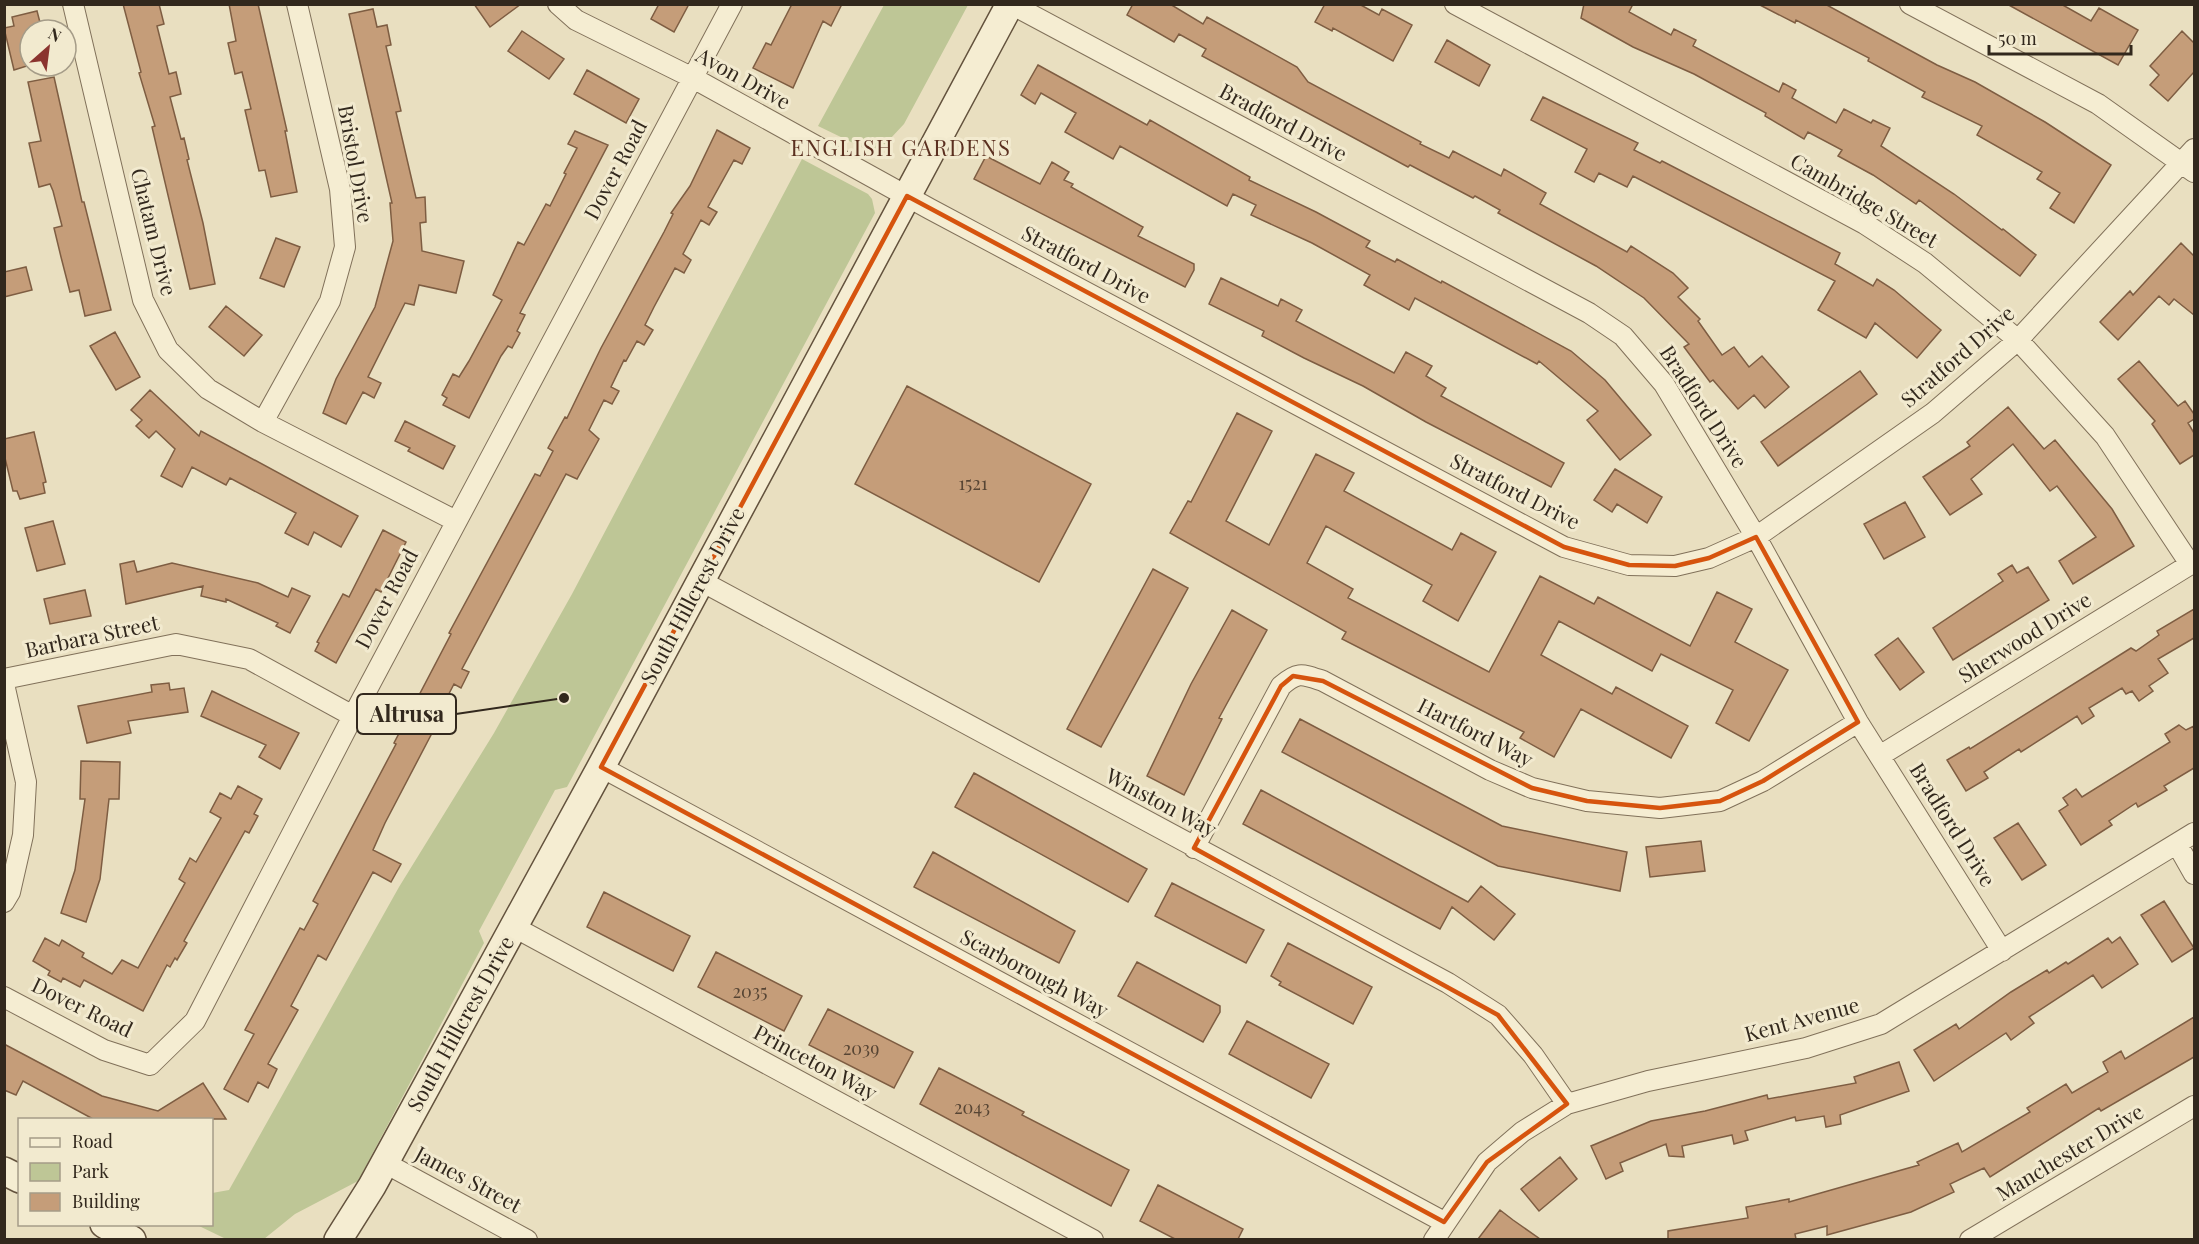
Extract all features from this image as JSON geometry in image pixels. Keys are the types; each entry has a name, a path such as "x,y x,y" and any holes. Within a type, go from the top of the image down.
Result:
{"street":[{"name":"Chatam Drive","path":"73,4 143,300 168,350 208,389 263,423 456,521"},
{"name":"Bristol Drive","path":"263,423 330,302 345,247 340,189 297,4"},
{"name":"Avon Drive","path":"558,4 576,20 693,78 907,196"},
{"name":"Dover Road","path":"4,997 104,1050 150,1065 195,1022 352,716 732,4"},
{"name":"South Hillcrest Drive","path":"338,1239 372,1186 514,927 1010,4"},
{"name":"Bradford Drive","path":"1010,4 1589,313 1623,336 1664,384 1756,537 1858,722 1881,755 2002,951"},
{"name":"Cambridge Street","path":"1455,4 1864,224 1925,263 2018,340 2105,436 2192,563"},
{"path":"1910,4 2098,105 2191,161"},
{"name":"Stratford Drive","path":"907,196 1564,547 1629,565 1675,566 1709,558 1756,537 1933,413 2018,340 2191,161"},
{"name":"Sherwood Drive","path":"1881,755 2192,563"},
{"name":"Winston Way","path":"701,581 1448,984 1498,1015 1533,1055 1567,1104"},
{"name":"Barbara Street","path":"4,680 176,644 249,659 352,716"},
{"name":"Hartford Way","path":"1194,848 1281,686 1293,676 1304,675 1323,681 1490,770 1532,788 1587,801 1660,808 1720,801 1763,781 1858,722"},
{"path":"4,684 26,782 23,835 10,892 4,902"},
{"name":"Scarborough Way","path":"601,767 1439,1231"},
{"name":"Kent Avenue","path":"1439,1231 1487,1162 1522,1132 1567,1104 1648,1081 1806,1048 1881,1024 2194,833"},
{"path":"2177,844 2194,874"},
{"name":"Princeton Way","path":"514,927 1093,1239"},
{"name":"Manchester Drive","path":"1970,1239 2194,1106"},
{"name":"James Street","path":"385,1162 527,1239"},
{"path":"4,1171 18,1178"},
{"name":"South Hillcrest Drive","path":"349,1239 372,1186"},
{"path":"108,1226 132,1239"}],"highlighted area":[{"path":"907,196 1564,547 1629,565 1675,566 1709,558 1756,537 1858,722 1763,781 1720,801 1660,808 1587,801 1532,788 1323,681 1293,676 1281,686 1194,848 1498,1015 1567,1104 1487,1162 1444,1222 601,767"}],"green space":[{"path":"884,5 968,5 904,124 876,154 818,126"},
{"path":"802,159 868,194 872,199 875,213 567,787 555,790 479,931 484,943 358,1181 295,1214 264,1239 226,1239 199,1226 213,1226 213,1193 229,1190 399,887 494,733 572,594"}],"building":[{"path":"123,4 159,4 164,24 157,26 169,74 176,72 181,94 170,97 181,139 184,138 215,284 190,289 152,127 155,126 139,73 141,72"},
{"path":"229,4 258,4 287,131 285,131 297,192 271,197 265,170 259,171 245,110 251,109 242,72 235,74 228,43 236,41"},
{"path":"474,4 521,4 490,27"},
{"path":"659,4 689,4 674,32 651,19"},
{"path":"792,4 842,4 831,26 823,21 793,88 753,68 766,43 771,45"},
{"path":"1133,4 1170,4 1203,24 1207,17 1297,67 1308,82 1421,142 1420,144 1449,158 1453,151 1501,176 1504,169 1546,193 1540,204 1627,252 1631,246 1673,273 1688,288 1678,297 1700,319 1698,321 1722,355 1734,347 1749,367 1762,356 1789,387 1765,408 1754,395 1738,409 1713,380 1710,382 1684,347 1689,344 1644,298 1596,266 1498,213 1500,210 1475,196 1473,198 1410,165 1408,167 1202,56 1206,49 1179,34 1174,42 1127,15"},
{"path":"1325,4 1359,4 1379,15 1382,9 1412,25 1393,61 1333,28 1332,31 1315,22"},
{"path":"1584,4 1633,4 1629,12 1671,35 1674,29 1696,40 1693,46 1779,92 1783,83 1796,90 1792,98 1836,123 1844,109 1871,123 1873,120 1890,128 1881,146 1954,194 2036,255 2020,276 1919,200 1916,204 1873,175 1838,156 1842,150 1808,132 1804,139 1765,116 1766,113 1694,74 1633,47 1581,18"},
{"path":"1758,4 1825,4 1937,65 1975,82 2045,122 2111,165 2074,223 2050,208 2060,193 2037,179 2042,172 1977,135 1982,126 1922,97 1925,92 1868,61 1869,58 1796,20 1795,23"},
{"path":"2007,4 2061,4 2091,21 2099,8 2138,30 2118,65"},
{"path":"373,9 377,27 387,25 391,45 386,46 401,111 396,112 416,198 425,197 426,222 420,223 422,251 464,261 456,293 419,285 414,305 405,303 368,377 381,383 374,398 363,392 346,424 323,413 336,379 375,307 393,241 390,203 392,203 349,14"},
{"path":"37,11 39,18 18,18 18,69 14,70 4,28 14,26 12,17"},
{"path":"522,31 564,59 549,79 508,51"},
{"path":"2182,31 2194,43 2194,72 2168,101 2150,85 2159,75 2150,66"},
{"path":"1447,40 1490,65 1479,86 1435,62"},
{"path":"1038,65 1147,125 1150,120 1250,177 1249,180 1370,241 1366,247 1395,262 1397,259 1441,283 1442,281 1571,351 1605,380 1651,435 1620,460 1587,420 1598,411 1539,361 1537,364 1415,298 1409,310 1364,285 1370,275 1312,243 1251,215 1256,205 1233,194 1227,206 1120,146 1113,159 1065,132 1076,113 1041,93 1035,104 1021,95"},
{"path":"587,70 639,99 626,123 574,94"},
{"path":"54,78 82,202 84,202 111,310 85,316 79,290 70,292 54,228 62,226 53,191 50,184 39,187 29,143 41,141 28,82"},
{"path":"1543,97 1638,143 1634,150 1660,163 1662,161 1840,253 1835,264 1873,286 1877,279 1894,290 1941,330 1917,358 1875,323 1866,338 1818,310 1835,281 1633,176 1627,187 1599,173 1594,182 1575,172 1587,149 1531,120"},
{"path":"717,130 750,148 742,164 734,160 708,207 717,212 709,225 701,220 683,254 691,260 684,273 675,268 654,307 645,325 653,330 644,345 637,341 626,361 624,360 611,387 619,391 612,404 604,400 589,430 599,439 577,479 566,474 462,669 469,672 461,688 454,684 439,713 442,714 385,823 373,850 401,864 391,882 373,872 326,960 318,955 291,1006 298,1010 268,1064 277,1069 268,1088 258,1082 248,1102 224,1089 254,1034 245,1030 300,928 304,930 318,904 313,901 396,744 394,743 451,634 449,633 535,474 540,476 553,451 548,448 565,417 567,418 601,348 664,232 673,214 671,213 690,186"},
{"path":"575,131 608,145 520,313 525,315 517,331 520,333 512,348 508,346 501,356 469,418 443,405 447,398 442,395 453,374 459,377 502,300 493,295 518,242 524,245 546,204 550,206 577,148 568,144"},
{"path":"986,156 1040,184 1052,162 1069,172 1064,180 1073,184 1071,187 1143,227 1138,236 1194,264 1194,270 1185,287 974,179"},
{"path":"276,238 300,247 284,287 260,278"},
{"path":"2181,243 2194,256 2194,315 2174,299 2169,305 2159,296 2118,340 2100,322 2130,291 2133,295"},
{"path":"26,267 32,290 4,297 4,272"},
{"path":"1221,278 1278,306 1281,299 1302,310 1296,321 1394,373 1406,352 1432,366 1426,376 1446,388 1441,396 1564,463 1551,487 1426,422 1363,386 1262,336 1264,331 1209,304"},
{"path":"226,306 262,335 244,356 209,327"},
{"path":"115,332 140,377 116,390 90,346"},
{"path":"2139,361 2178,406 2185,401 2194,414 2194,419 2188,423 2194,433 2194,455 2180,464 2152,424 2155,421 2118,379"},
{"path":"1860,371 1877,394 1778,466 1761,442"},
{"path":"907,386 1091,484 1039,582 855,484"},
{"path":"150,390 199,436 201,431 358,516 341,547 314,532 308,545 285,533 296,513 230,478 226,485 192,467 182,487 161,476 175,449 156,431 149,438 136,426 142,420 131,410"},
{"path":"2008,407 2044,449 2055,440 2112,509 2134,546 2073,584 2059,561 2096,537 2057,486 2050,491 2013,444 1971,479 1982,494 1950,515 1923,477 1970,446 1967,442"},
{"path":"1237,413 1272,431 1226,521 1269,545 1316,454 1354,473 1344,491 1452,550 1461,533 1496,552 1458,621 1423,601 1432,585 1326,526 1307,563 1353,589 1348,598 1489,672 1540,576 1594,604 1598,597 1690,646 1717,592 1752,609 1735,642 1788,670 1749,741 1716,723 1733,690 1661,654 1652,671 1559,621 1541,655 1612,694 1616,687 1688,726 1671,758 1581,709 1554,757 1520,738 1524,732 1342,639 1346,632 1170,533 1188,501 1191,502"},
{"path":"405,421 455,446 443,469 408,451 410,448 395,441"},
{"path":"34,432 46,482 43,483 45,493 20,499 17,491 13,491 4,454 4,439"},
{"path":"1615,469 1662,497 1647,523 1617,504 1612,512 1594,500"},
{"path":"1905,502 1925,537 1884,559 1864,524"},
{"path":"53,521 65,564 37,571 25,528"},
{"path":"383,530 406,542 381,592 376,589 336,663 315,651 319,643 317,642 343,594 349,597"},
{"path":"134,561 137,572 172,563 258,583 288,597 292,588 310,596 290,633 276,626 278,623 226,599 226,602 201,596 203,586 126,604 120,564"},
{"path":"2012,565 2017,573 2028,567 2049,600 1953,660 1933,628 2003,581 1998,574"},
{"path":"1153,569 1188,588 1101,747 1067,729"},
{"path":"85,590 91,616 50,624 44,599"},
{"path":"2194,609 2194,638 2158,659 2168,673 2149,686 2153,691 2139,701 2132,691 2126,694 2122,688 2089,708 2094,716 2082,724 2077,716 2021,752 2019,749 1984,772 1988,778 1966,791 1947,760 1969,747 1970,749 2131,648 2136,651 2159,635 2157,631"},
{"path":"1232,610 1267,630 1219,718 1222,719 1184,795 1147,776 1191,684"},
{"path":"1898,638 1924,672 1900,690 1875,655"},
{"path":"169,683 170,690 184,688 188,712 128,721 131,733 87,743 78,706 152,692 151,685"},
{"path":"212,691 299,733 280,769 259,757 266,745 201,716"},
{"path":"1300,719 1502,826 1627,852 1620,891 1498,866 1282,752"},
{"path":"2179,725 2186,730 2194,726 2194,768 2164,786 2167,790 2138,807 2136,803 2109,821 2112,825 2081,845 2059,811 2068,805 2063,798 2076,789 2082,797 2170,742 2165,734"},
{"path":"81,761 120,762 119,799 109,799 100,879 86,922 61,913 75,870 85,799 80,799"},
{"path":"974,773 1147,869 1128,902 955,807"},
{"path":"238,786 262,799 254,814 258,816 249,833 245,831 184,941 187,943 177,960 175,958 170,967 167,965 143,1011 84,980 80,987 63,978 61,982 48,975 50,971 33,961 45,938 59,946 62,940 84,953 82,957 112,974 122,960 138,968 185,883 179,879 190,858 196,862 221,818 210,812 220,793 231,799"},
{"path":"1261,790 1468,902 1481,886 1515,914 1494,940 1452,907 1440,929 1243,824"},
{"path":"2018,823 2046,865 2022,880 1994,838"},
{"path":"1701,841 1705,871 1650,877 1646,847"},
{"path":"933,852 1075,931 1059,963 914,887"},
{"path":"1172,883 1264,930 1246,963 1155,916"},
{"path":"604,892 690,936 673,971 587,927"},
{"path":"2164,901 2194,948 2172,962 2141,915"},
{"path":"2120,937 2138,964 2102,988 2093,975 2029,1017 2034,1023 2011,1040 2006,1033 1934,1081 1914,1050 1956,1024 1959,1029 2047,970 2049,973 2066,962 2068,964 2108,938 2112,943"},
{"path":"1288,943 1372,987 1353,1024 1279,985 1281,982 1271,976"},
{"path":"716,952 802,996 784,1031 698,987"},
{"path":"1137,962 1220,1006 1220,1012 1203,1042 1118,996"},
{"path":"828,1009 913,1052 894,1088 809,1045"},
{"path":"2194,1017 2194,1057 2101,1111 2099,1108 1990,1177 1984,1168 1950,1184 1954,1192 1911,1212 1827,1235 1827,1226 1795,1234 1796,1239 1668,1239 1668,1231 1748,1218 1746,1207 1789,1199 1789,1202 1919,1165 1917,1162 1958,1143 1962,1152 2030,1112 2027,1108 2066,1084 2072,1093 2108,1072 2103,1062 2121,1051 2125,1059"},
{"path":"1247,1021 1329,1064 1311,1098 1229,1054"},
{"path":"4,1044 102,1096 158,1111 203,1083 226,1119 91,1118 23,1081 16,1095 4,1090"},
{"path":"1899,1062 1909,1091 1840,1115 1841,1124 1826,1127 1824,1116 1796,1121 1795,1117 1745,1131 1748,1140 1734,1144 1732,1135 1682,1146 1684,1157 1669,1156 1666,1144 1620,1163 1623,1171 1606,1179 1591,1146 1651,1121 1705,1111 1767,1095 1768,1099 1856,1083 1854,1077"},
{"path":"939,1068 1024,1112 1022,1115 1129,1170 1111,1206 920,1104"},
{"path":"1560,1157 1577,1179 1539,1211 1521,1189"},
{"path":"1158,1185 1243,1229 1238,1239 1175,1239 1140,1221"},
{"path":"1500,1210 1513,1220 1540,1239 1478,1239"}],"place":[{"name":"Altrusa","path":"564,698"}],"district":[{"name":"ENGLISH GARDENS","path":"901,148"}]}
